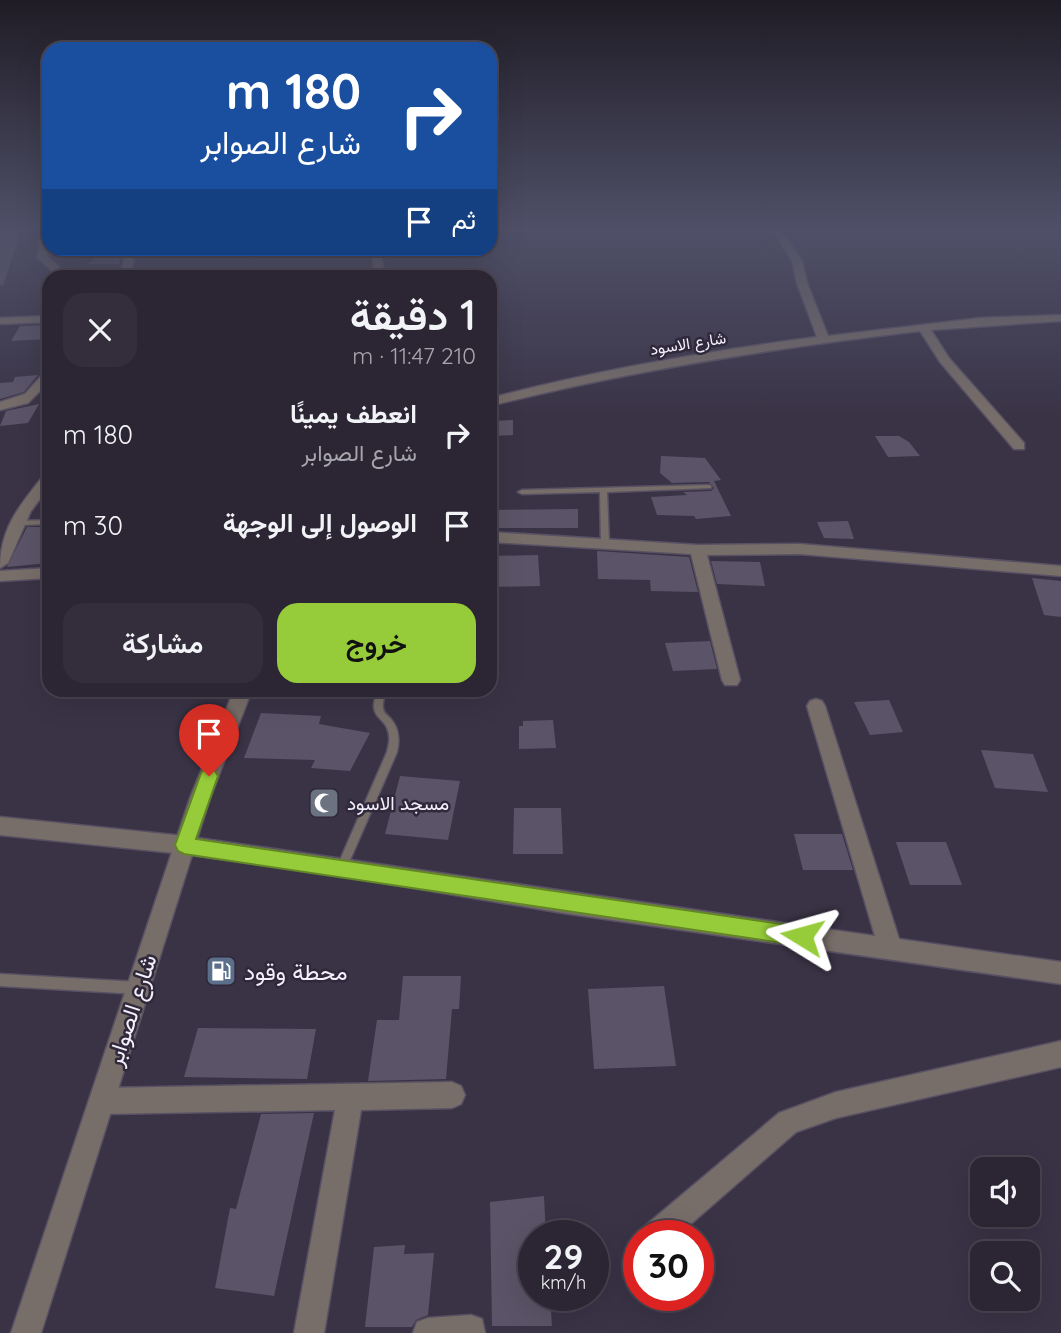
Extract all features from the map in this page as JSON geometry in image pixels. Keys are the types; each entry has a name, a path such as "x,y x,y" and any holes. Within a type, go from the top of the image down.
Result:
{"street":[{"path":"806,293 824,340"},
{"path":"0,321 42,319"},
{"name":"شارع الاسود","path":"497,400 618,370 824,340 999,319 1060,319"},
{"path":"923,328 944,360 1019,446"},
{"path":"0,406 24,401 35,394 42,384"},
{"path":"0,563 24,510 42,487"},
{"path":"497,537 698,550 800,549 1061,570"},
{"path":"698,550 731,680"},
{"path":"0,576 42,573"},
{"name":"شارع الصوابر","path":"26,1333 200,797 240,697"},
{"path":"816,706 890,948"},
{"path":"0,826 184,845 342,867 563,903 1061,973"},
{"path":"674,1220 788,1122 836,1105 1061,1054"},
{"path":"102,1101 452,1095"},
{"path":"309,1333 350,1097"},
{"path":"428,1333 471,1330"}],"lane":[{"path":"522,492 709,487"},
{"path":"603,490 605,543"},
{"path":"19,523 42,522"},
{"path":"342,867 393,752 394,734 390,725 379,715 377,704 380,697"},
{"path":"0,980 139,989"}],"building":[{"path":"42,325 42,339 11,341 20,326"},
{"path":"38,375 24,392 0,399 0,383 13,382 15,377"},
{"path":"39,404 28,423 0,426 6,411"},
{"path":"513,420 513,435 497,436 497,421"},
{"path":"875,436 899,436 909,442 920,456 888,457"},
{"path":"661,456 705,458 721,480 714,481 731,516 696,519 694,516 657,515 651,497 687,495 683,492 711,491 714,488 709,482 672,483 660,473"},
{"path":"578,509 578,528 497,528 497,510"},
{"path":"848,521 854,539 824,538 817,522"},
{"path":"27,527 42,527 42,564 7,567"},
{"path":"597,551 689,557 698,592 651,591 650,580 598,579"},
{"path":"538,555 540,586 497,587 497,556"},
{"path":"711,561 760,562 765,586 717,584"},
{"path":"1032,578 1061,581 1061,617 1044,615"},
{"path":"710,641 717,669 673,671 665,643"},
{"path":"889,700 903,732 870,735 854,702"},
{"path":"261,713 321,716 319,724 370,733 350,771 311,768 315,760 244,758"},
{"path":"553,720 556,748 519,749 519,726 523,726 523,721"},
{"path":"981,750 1033,754 1048,792 995,788"},
{"path":"400,776 460,781 448,840 385,834"},
{"path":"514,808 561,808 563,854 513,854"},
{"path":"794,834 842,834 853,870 803,870"},
{"path":"896,842 946,842 962,885 910,885"},
{"path":"403,976 461,976 459,1009 452,1009 446,1079 368,1081 377,1020 399,1020"},
{"path":"664,986 676,1066 594,1069 588,989"},
{"path":"198,1028 316,1029 307,1079 184,1077"},
{"path":"314,1113 274,1296 215,1288 230,1208 236,1209 261,1114"},
{"path":"544,1196 545,1220 518,1220 518,1311 551,1311 552,1326 492,1326 490,1202"},
{"path":"405,1245 404,1254 434,1253 428,1315 416,1320 412,1327 365,1327 374,1247"}],"place":[{"name":"مسجد الاسود","path":"324,803"},
{"name":"محطة وقود","path":"221,971"}],"route":[{"path":"209,776 184,845 342,867 563,903 802,936"}]}
